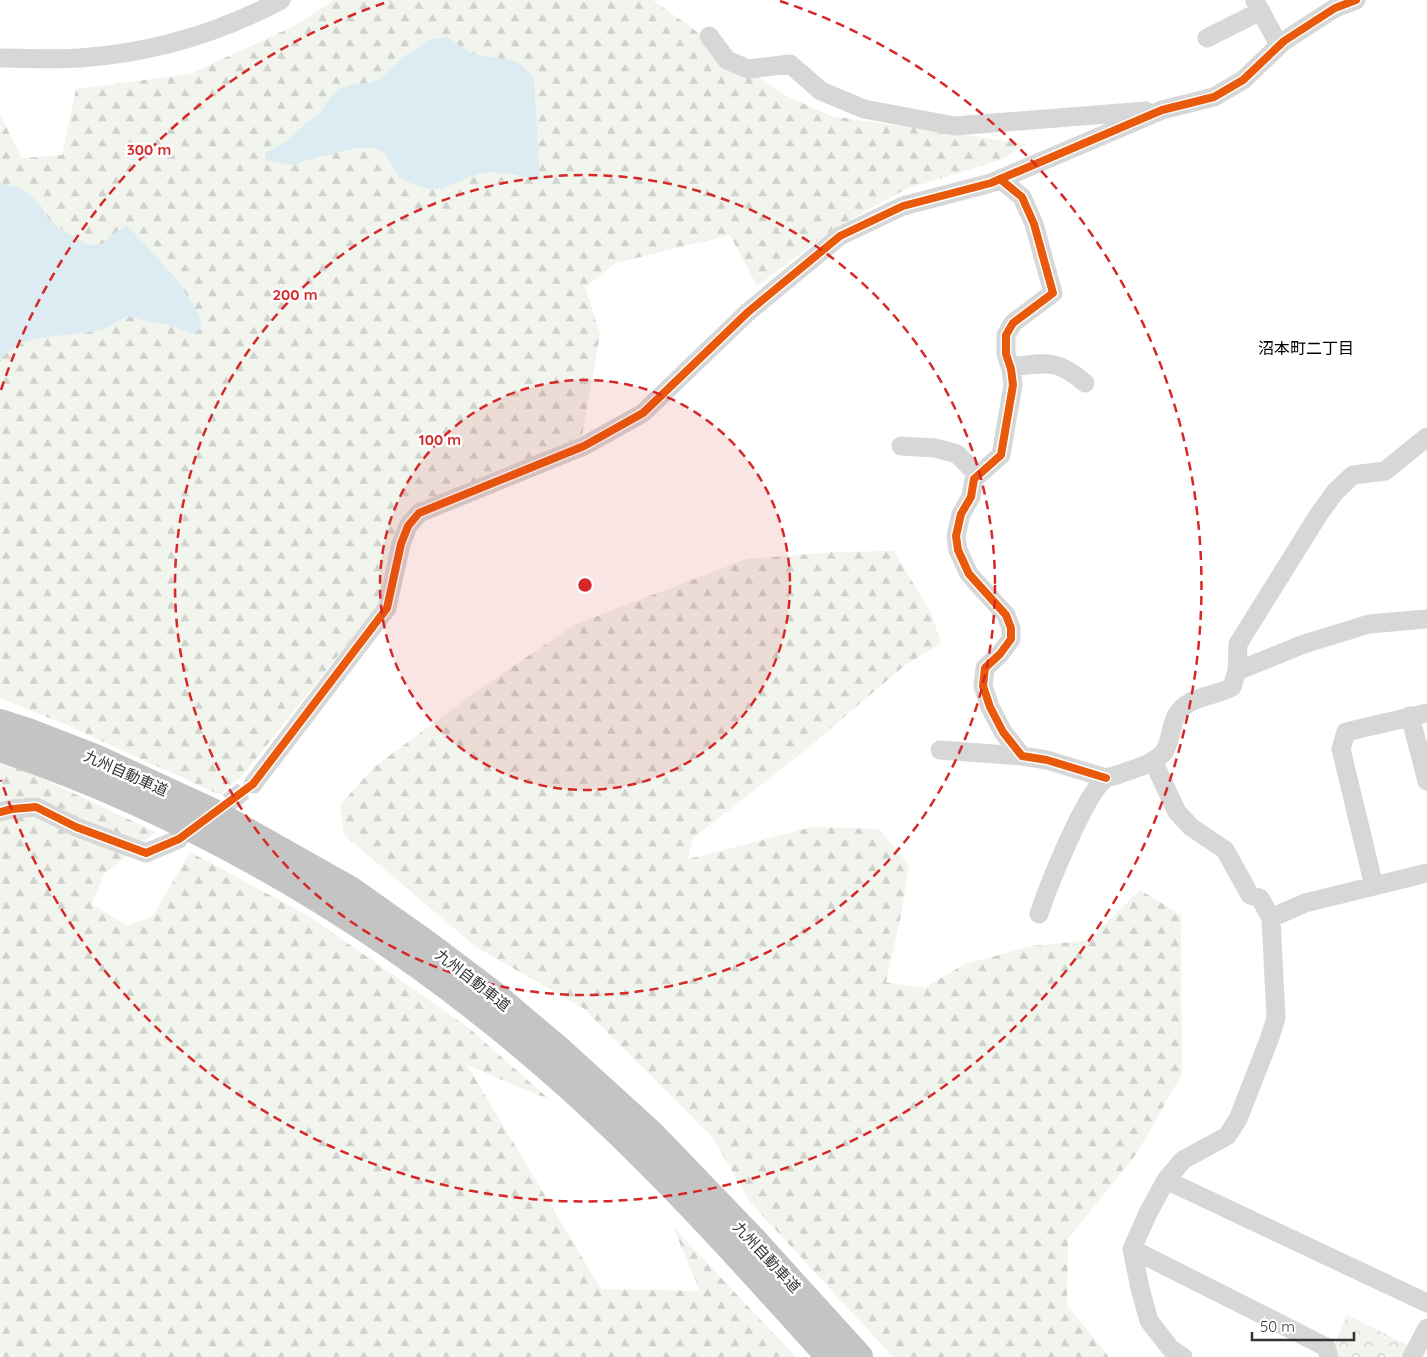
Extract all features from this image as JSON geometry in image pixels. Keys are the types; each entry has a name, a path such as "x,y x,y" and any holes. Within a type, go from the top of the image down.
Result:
{"highway":[{"name":"九州自動車道","path":"0,723 16,745 95,758 220,816 350,890 425,943 490,992 560,1051 650,1134 753,1240 845,1353"}],"street":[{"path":"253,784 387,608 401,544 408,526 419,513 584,446 643,413 748,312 840,236 903,206 991,183 1162,110 1214,97 1243,80 1279,45 1335,8 1356,0"},
{"path":"0,58 80,58 145,49 188,38 232,23 278,1"},
{"path":"1207,38 1257,6 1279,45"},
{"path":"709,36 727,60 748,69 790,64 821,91 864,109 955,126 1162,110"},
{"path":"1000,179 1022,197 1034,224 1053,293 1012,323 1006,335 1006,354 1013,385 1000,455 974,479 970,497 961,514 956,536 958,550 969,574 1006,616 1011,628 1011,639 1000,654 985,668 983,686 990,707 1003,732 1022,756"},
{"path":"1010,367 1049,362 1072,371 1085,383"},
{"path":"1039,914 1046,892 1089,798 1106,778 1153,761 1165,751 1177,715 1185,706 1200,697 1222,692 1232,687 1237,671 1238,644 1319,514 1335,492 1354,475 1385,470 1427,437"},
{"path":"901,446 935,448 957,454 978,475"},
{"path":"1237,671 1304,644 1369,624 1427,619"},
{"path":"1374,886 1341,749 1346,732 1419,714 1427,781"},
{"path":"940,750 1022,756 1047,760 1106,778"},
{"path":"1153,761 1176,812 1191,827 1225,850 1250,895 1260,898 1271,918 1276,1018 1238,1119 1228,1136 1183,1160 1166,1180 1148,1213 1132,1249 1149,1321 1170,1349 1183,1357"},
{"path":"0,812 36,807 76,827 146,853 179,839"},
{"path":"1271,918 1305,903 1427,873"},
{"path":"1166,1180 1427,1303"},
{"path":"1132,1249 1326,1347 1329,1357"},
{"path":"1412,1357 1427,1328"}],"green space":[{"path":"334,0 653,0 784,95 831,116 1026,144 1000,160 906,189 835,228 757,286 730,235 616,263 585,287 600,334 582,436 406,513 392,548 380,603 242,776 220,795 69,726 0,698 0,115 22,158 62,155 76,89 190,74 294,26"},
{"path":"894,551 932,615 941,643 904,666 803,752 693,838 688,859 812,827 879,829 909,865 901,915 886,982 924,988 965,964 1032,946 1089,940 1140,890 1181,915 1182,1074 1137,1153 1068,1239 1067,1305 1109,1357 893,1357 750,1202 713,1138 583,1008 476,947 344,835 340,805 374,767 481,688 576,624 747,559 835,552"},
{"path":"0,764 28,772 156,832 104,874 92,904 127,926 153,916 190,852 307,915 469,1028 550,1100 467,1065 601,1289 700,1291 673,1227 796,1357 0,1357"},
{"path":"1347,1315 1408,1345 1402,1357 1336,1357 1333,1347"}],"shaded area":[{"path":"445,37 472,53 514,61 528,71 534,81 540,181 513,174 492,172 480,173 443,188 428,189 404,181 398,176 386,154 375,148 358,148 313,158 292,165 266,160 265,153 287,141 307,122 317,117 331,97 340,89 380,79 404,56 415,51 429,40"},
{"path":"0,183 18,188 29,194 41,206 48,218 60,228 88,245 101,244 127,225 178,281 199,314 201,325 199,330 192,334 166,324 127,316 99,330 44,338 17,345 7,353 0,363"}],"tunnel":[{"path":"206,819 253,784"}],"cycle path":[{"path":"0,812 36,807 76,827 146,853 179,839 253,784 387,608 401,544 408,526 419,513 584,446 643,413 748,312 840,236 903,206 991,183 1162,110 1214,97 1243,80 1284,41 1335,8 1356,0"},
{"path":"1000,179 1022,197 1034,224 1053,293 1013,323 1006,335 1006,354 1011,369 1013,385 1001,455 974,479 971,497 961,514 956,536 958,550 969,574 1006,615 1011,628 1011,639 1000,654 985,668 983,686 990,707 1003,732 1022,756 1047,760 1106,778"}],"district":[{"name":"沼本町二丁目","path":"1306,348"}]}
